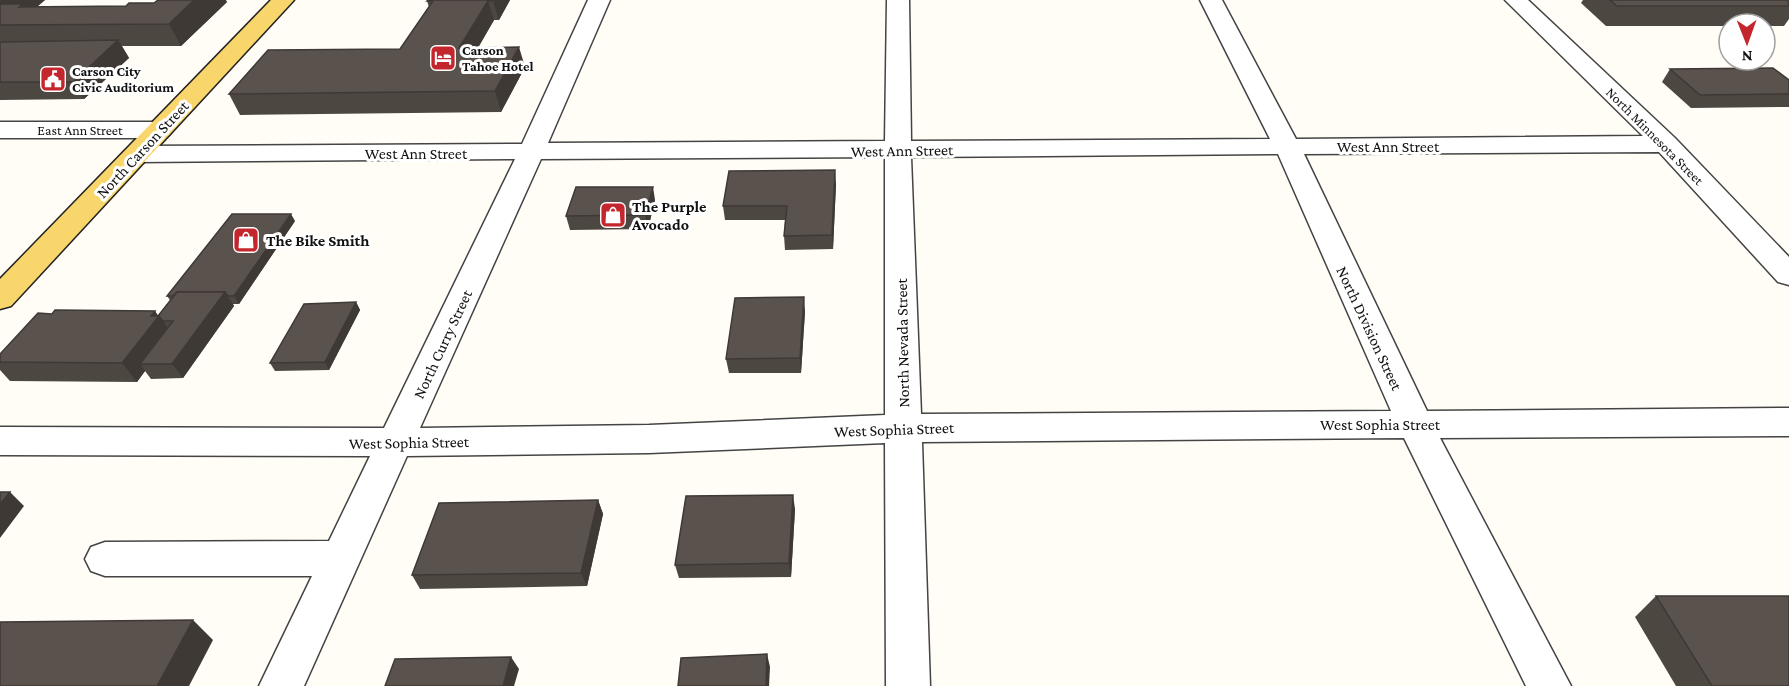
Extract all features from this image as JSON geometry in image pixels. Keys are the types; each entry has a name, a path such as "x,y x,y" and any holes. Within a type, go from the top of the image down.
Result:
{"main road":[{"name":"North Carson Street","path":"0,298 283,0"}],"street":[{"name":"North Curry Street","path":"281,686 531,153 598,0"},
{"name":"North Nevada Street","path":"898,0 898,150 908,686"},
{"name":"North Division Street","path":"1211,0 1287,146 1415,424 1549,686"},
{"name":"North Minnesota Street","path":"1516,0 1666,144 1789,275"},
{"name":"East Ann Street","path":"0,130 160,130"},
{"name":"West Ann Street","path":"137,154 1666,144"},
{"name":"West Sophia Street","path":"0,441 396,442 649,439 903,428 1789,422"},
{"path":"105,559 341,558"}],"building":[{"path":"158,0 194,0 169,24 0,25 0,4 23,4 19,7 126,6 129,3 154,3"},
{"path":"428,0 494,0 488,1 459,48 519,47 495,91 229,94 268,50 400,49 433,1"},
{"path":"1610,0 1788,0 1789,6 1617,6"},
{"path":"118,40 73,82 0,82 0,42"},
{"path":"1670,69 1717,69 1717,72 1777,71 1789,80 1789,94 1700,95"},
{"path":"835,170 832,235 784,236 787,206 723,206 729,171"},
{"path":"576,187 653,187 645,215 566,216"},
{"path":"232,214 291,214 234,296 228,296 225,292 177,292 173,296 167,296"},
{"path":"177,292 225,292 172,364 140,364 173,321 163,321 158,316"},
{"path":"804,297 800,358 726,359 735,298"},
{"path":"356,302 325,362 270,363 304,304"},
{"path":"55,310 155,311 151,316 159,316 122,363 0,362 0,354 38,313 52,314"},
{"path":"0,492 10,492 0,504"},
{"path":"793,495 789,563 675,565 686,496"},
{"path":"598,500 581,573 412,575 439,503"},
{"path":"1656,596 1789,596 1789,686 1712,686"},
{"path":"193,620 157,686 0,686 0,622"},
{"path":"767,654 766,686 678,686 681,658"},
{"path":"511,657 503,686 385,686 395,659"}],"place":[{"name":"Carson Tahoe Hotel","path":"443,58"},
{"name":"Carson City Civic Auditorium","path":"53,79"},
{"name":"The Purple Avocado","path":"613,215"},
{"name":"The Bike Smith","path":"246,240"}]}
